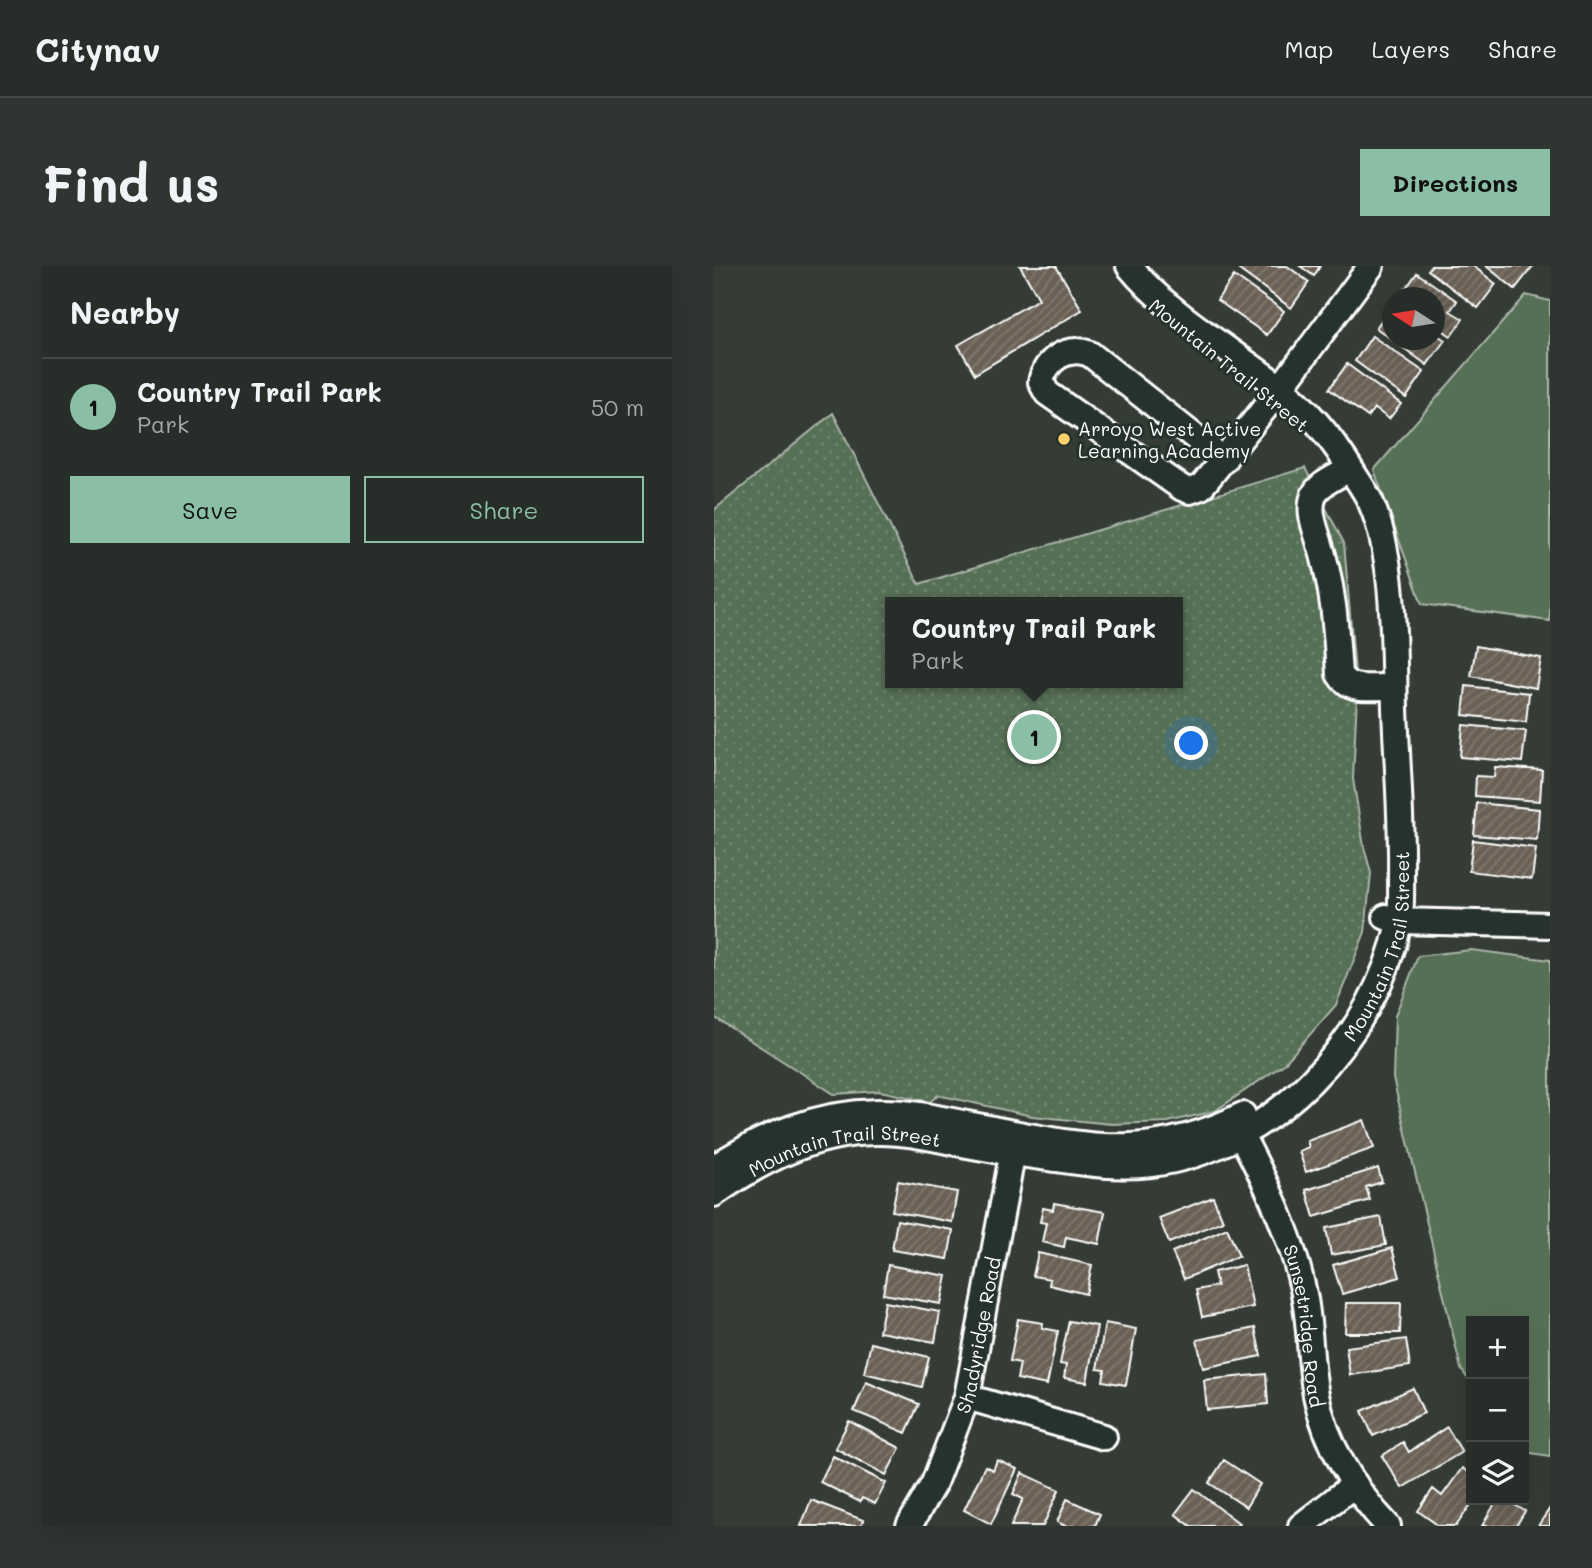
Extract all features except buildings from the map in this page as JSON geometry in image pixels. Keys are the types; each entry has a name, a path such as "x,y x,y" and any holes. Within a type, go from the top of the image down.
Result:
{"street":[{"name":"Mountain Trail Street","path":"714,1194 750,1168 782,1152 824,1139 864,1132 1014,1143 1130,1146 1237,1127 1251,1110 1289,1085 1317,1057 1350,1017 1374,969 1393,919 1401,857 1387,558 1371,503 1338,447 1308,412 1153,306 1114,266"},
{"name":"Mountain Trail Street","path":"1129,266 1186,320 1277,393 1344,472 1366,516 1377,561 1385,687 1393,919"},
{"path":"1224,460 1090,354 1072,350 1054,358 1046,367 1041,382 1047,393 1190,491 1201,487 1224,460 1371,266"},
{"path":"1344,472 1317,489 1311,510 1328,568 1334,602 1339,674 1344,682 1353,687 1385,687"},
{"path":"1393,919 1550,925"},
{"name":"Mountain Trail Street","path":"714,1168 737,1152 782,1131 837,1115 861,1112 922,1115 1014,1143"},
{"name":"Sunsetridge Road","path":"1237,1127 1286,1234 1303,1287 1320,1412 1342,1462 1388,1526"},
{"name":"Shadyridge Road","path":"909,1526 934,1483 967,1397 1014,1143"},
{"path":"967,1397 1104,1437"},
{"path":"1301,1526 1355,1483"}],"green space":[{"path":"1526,295 1550,301 1550,621 1422,604 1374,470"},
{"path":"833,413 919,584 1305,468 1344,543 1357,696 1353,779 1371,873 1365,932 1336,1005 1284,1064 1215,1111 1168,1122 1111,1124 1032,1116 938,1095 930,1102 880,1091 834,1094 714,1017 714,510"},
{"path":"1471,950 1550,960 1550,1456 1529,1453 1529,1316 1466,1316 1466,1376 1461,1369 1393,1078 1395,1016 1418,956"}],"place":[{"name":"Arroyo West Active Learning Academy","path":"1064,439"},
{"name":"Country Trail Park","path":"1034,737"}]}
